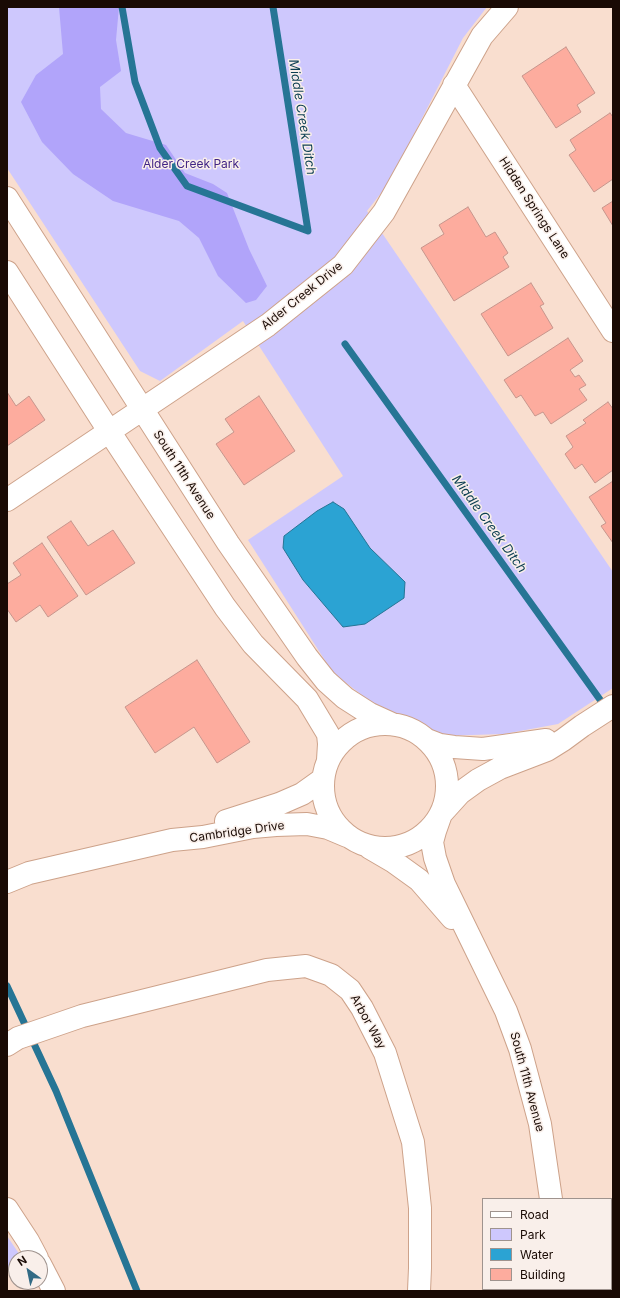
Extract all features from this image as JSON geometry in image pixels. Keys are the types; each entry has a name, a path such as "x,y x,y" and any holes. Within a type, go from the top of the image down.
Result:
{"street":[{"name":"Alder Creek Drive","path":"7,500 268,325 343,265 384,212 482,36 507,7"},
{"name":"Hidden Springs Lane","path":"454,85 613,331"},
{"name":"South 11th Avenue","path":"7,198 228,543 326,681 346,698 370,714 392,724 411,729 427,740 440,755 446,773 447,793 432,842 435,858 444,884 506,1010 520,1049 540,1124 551,1198"},
{"name":"South 11th Avenue","path":"7,272 225,608 253,644 307,699 328,734 329,744 325,769 324,800 333,821 348,836 394,862 419,880 451,916 473,945 486,969"},
{"path":"441,814 460,793 478,780 500,768 547,750 613,706"},
{"name":"South 11th Avenue","path":"325,769 339,744 354,731 372,724 392,724"},
{"path":"427,740 440,745 483,749 550,740 582,726"},
{"name":"Cambridge Drive","path":"172,840 204,827 279,804 302,794 325,769"},
{"name":"South 11th Avenue","path":"367,846 389,848 410,843 428,831 441,814"},
{"name":"Cambridge Drive","path":"7,882 29,873 172,840 203,837 252,827 306,824 328,828 348,836"},
{"name":"Arbor Way","path":"7,1045 18,1038 82,1016 267,970 306,966 332,975 350,990 362,1008 385,1053 413,1142 420,1208 420,1268 418,1291"},
{"path":"7,1209 33,1250"},
{"path":"48,1279 54,1291"}],"green space":[{"name":"Alder Creek Park","path":"7,7 487,7 463,38 389,183 367,211 613,572 613,688 558,724 504,734 440,736 371,702 333,673 248,540 343,476 243,321 160,381 140,371 7,168"},
{"path":"7,1236 17,1250 8,1250 7,1271"}],"shaded area":[{"path":"59,7 119,7 116,40 121,71 100,87 101,109 126,133 166,145 185,173 213,184 227,193 249,249 267,286 256,300 246,303 218,276 199,238 179,221 113,201 73,174 42,142 21,102 36,75 63,54"}],"water":[{"path":"333,502 344,509 370,548 405,582 404,598 365,624 343,627 303,580 283,548 284,536 317,511"}],"building":[{"path":"566,47 595,93 577,105 581,112 556,128 522,76"},
{"path":"610,113 613,117 613,179 594,192 569,155 576,150 570,140"},
{"path":"613,201 613,226 602,208"},
{"path":"468,207 486,237 495,232 508,253 503,257 509,267 454,301 421,248 444,234 439,225"},
{"path":"531,283 544,304 540,306 553,328 508,356 481,314"},
{"path":"568,338 583,361 570,370 575,377 579,375 586,385 579,389 587,400 551,424 543,412 535,416 521,395 516,398 504,380"},
{"path":"7,392 16,406 29,396 45,420 7,446"},
{"path":"259,396 295,451 244,485 216,444 234,432 225,419"},
{"path":"608,402 613,409 613,470 595,483 582,464 575,469 565,454 573,447 566,436 586,423 583,420"},
{"path":"613,481 613,543 601,526 606,523 589,497"},
{"path":"71,521 88,546 113,530 135,563 86,595 47,537"},
{"path":"42,543 78,596 48,617 40,605 16,622 7,609 7,584 21,575 13,563"},
{"path":"197,660 250,742 217,763 194,727 155,753 125,707"}],"waterway":[{"path":"122,7 135,82 160,148 187,186 308,231 273,7"},
{"name":"Middle Creek Ditch","path":"345,344 606,708"},
{"path":"7,986 56,1091 137,1291"}]}
